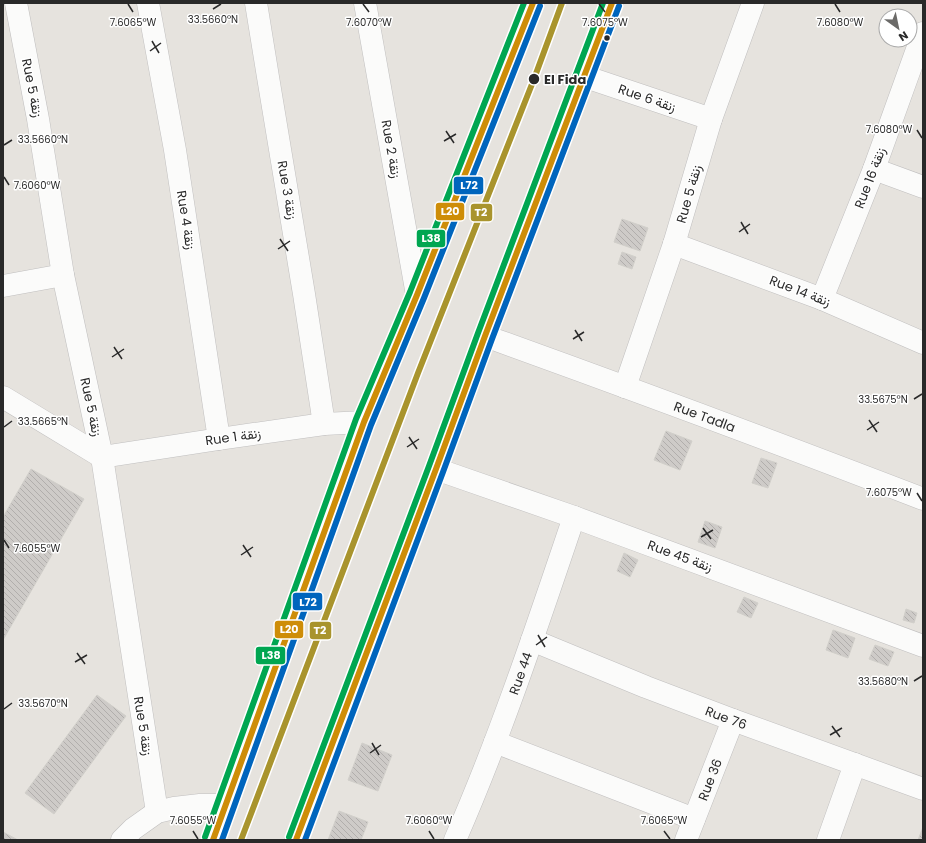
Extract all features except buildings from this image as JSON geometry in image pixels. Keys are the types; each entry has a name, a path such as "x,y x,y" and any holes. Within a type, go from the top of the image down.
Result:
{"main road":[{"path":"213,840 364,422 417,295 533,3"},
{"path":"296,840 583,76 612,3"}],"street":[{"name":"Rue 5 زنقة","path":"16,3 38,119 63,275 102,457 157,812"},
{"name":"Rue 4 زنقة","path":"148,3 175,150 219,439"},
{"name":"Rue 3 زنقة","path":"256,3 324,424"},
{"name":"Rue 2 زنقة","path":"365,3 417,295"},
{"name":"Rue 5 زنقة","path":"626,387 674,244 711,119 754,3"},
{"name":"Rue 16 زنقة","path":"822,299 874,169 923,33"},
{"name":"Rue 6 زنقة","path":"583,76 711,119"},
{"path":"874,169 923,187"},
{"name":"Rue 14 زنقة","path":"674,244 822,299 923,343"},
{"path":"3,286 63,275"},
{"name":"Rue Tadla","path":"485,336 804,453 923,499"},
{"path":"3,397 102,457"},
{"name":"Rue 1 زنقة","path":"102,457 324,424 364,422"},
{"name":"Rue 45 زنقة","path":"436,469 574,517 923,646"},
{"name":"Rue 44","path":"462,836 574,517"},
{"name":"Rue 76","path":"532,640 646,687 923,789"},
{"name":"Rue 36","path":"686,840 733,720"},
{"path":"495,742 694,819"},
{"path":"828,840 855,764"},
{"path":"122,840 133,829 157,812 174,808 200,805 226,805"}],"transit line":[{"name":"L38","path":"205,837 356,419 410,292 524,3"},
{"name":"L20","path":"213,840 364,422 417,295 533,3"},
{"name":"T2","path":"241,840 418,373 534,79 562,3"},
{"name":"L38","path":"289,837 603,3"},
{"name":"L20","path":"296,840 612,3"},
{"name":"L72","path":"222,840 371,425 424,298 540,6"},
{"name":"L72","path":"305,840 492,339 619,6"}],"place":[{"name":"El Fida","path":"534,79"}]}
